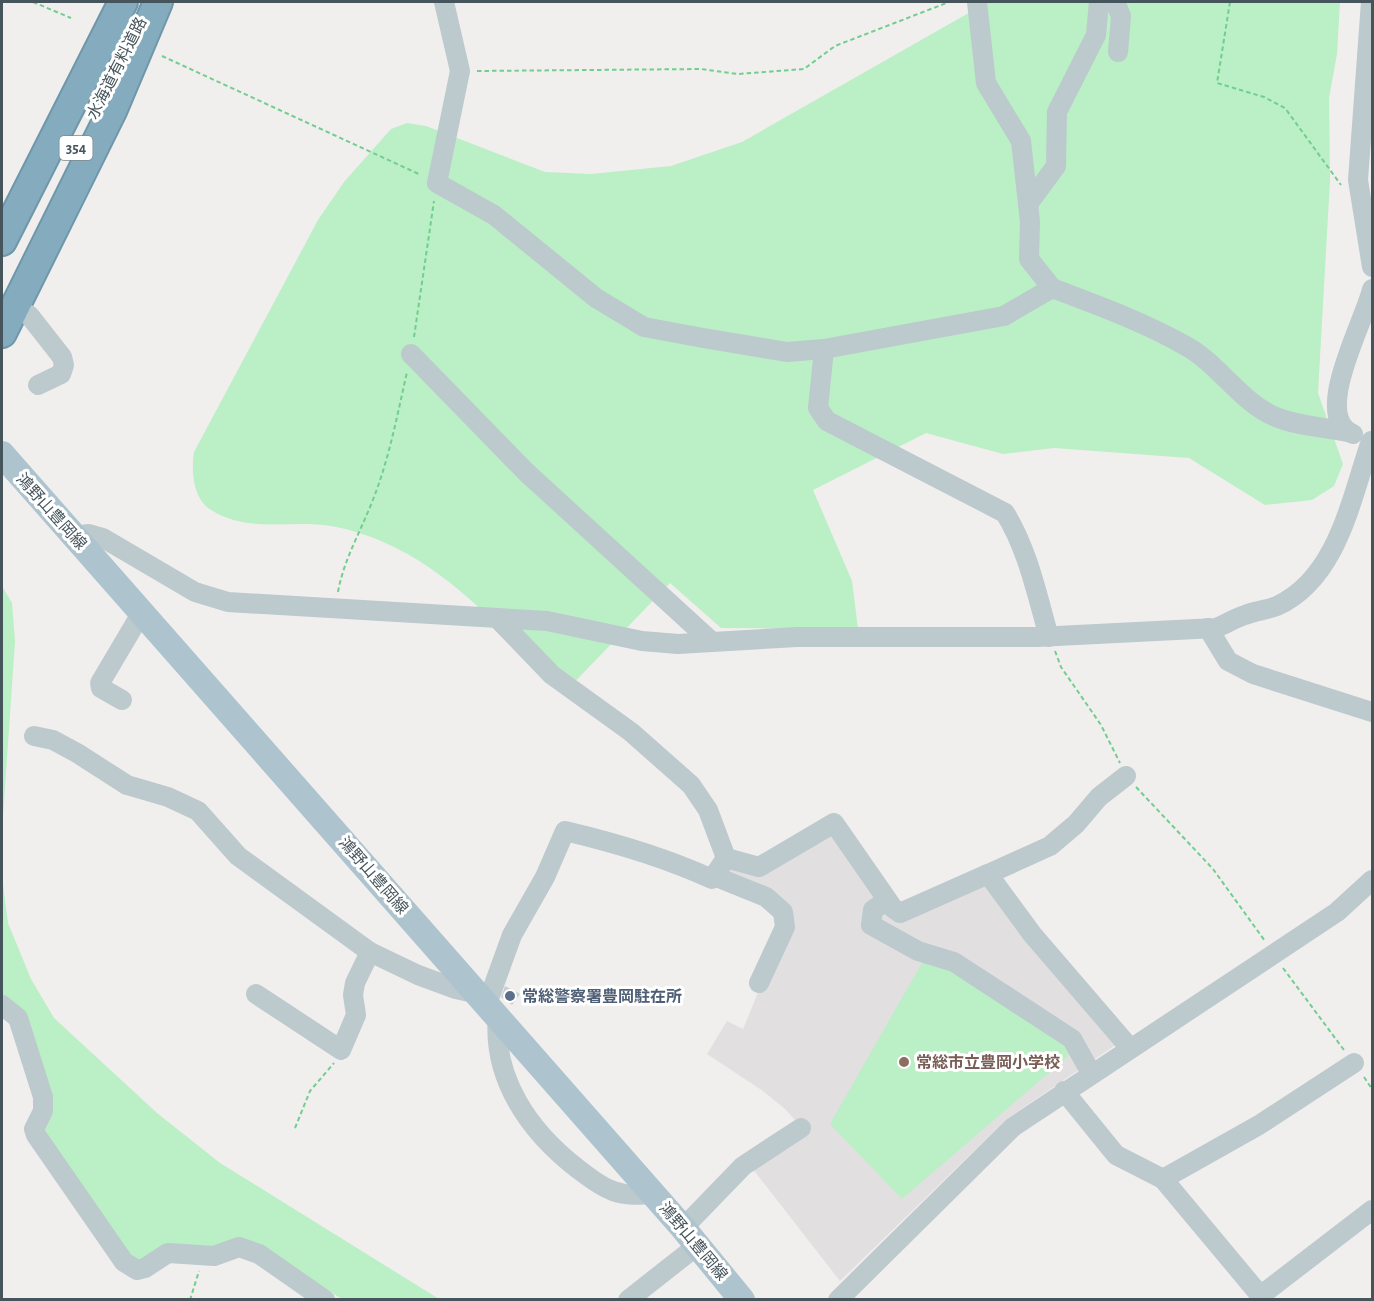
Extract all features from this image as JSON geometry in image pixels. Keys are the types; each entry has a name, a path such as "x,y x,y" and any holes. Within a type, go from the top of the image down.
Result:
{"highway":[{"path":"2,208 64,89 116,2"},
{"name":"水海道有料道路","path":"2,241 123,2"},
{"name":"水海道有料道路","path":"8,301 150,2"},
{"path":"2,333 8,301 112,111 158,2"}],"main road":[{"name":"鴻野山豊岡線","path":"2,454 691,1236 742,1299"}],"street":[{"path":"444,2 460,71 436,183 494,214 596,298 644,327 787,352 824,349 996,318 1052,288"},
{"path":"74,536 89,534 103,538 195,592 228,602 547,621 642,641 678,644 797,637 979,639 1050,637 1208,628 1276,606 1296,594 1320,572 1334,547 1372,441 1348,432 1275,417 1236,389 1209,361 1187,346 1112,311 1052,288 1029,259 1028,204 1021,141 986,83 977,2"},
{"path":"1028,204 1056,166 1057,112 1096,35 1099,2"},
{"path":"1115,2 1120,16 1118,52"},
{"path":"1371,2 1358,180 1371,247 1372,267"},
{"path":"1348,432 1341,425 1335,410 1348,351 1372,289"},
{"path":"8,301 29,315 62,357 64,365 61,374 38,385"},
{"path":"824,349 818,408 827,421 1005,513 1016,531 1027,561 1050,637"},
{"path":"411,354 526,472 712,642"},
{"path":"122,700 101,688 100,683 142,612"},
{"path":"497,618 552,675 631,732 692,785 708,810 726,858"},
{"path":"1208,628 1228,662 1253,674 1372,712"},
{"path":"34,736 52,740 126,785 168,797 198,811 238,856 370,952 488,1005"},
{"path":"726,858 759,867 834,823 888,900 900,913 1050,846 1076,824 1099,797 1126,777"},
{"path":"654,1194 631,1196 601,1186 568,1161 527,1120 516,1103 504,1068 488,1005 512,935 545,877 565,831 673,861 712,879 726,858"},
{"path":"988,874 1032,934 1130,1048"},
{"path":"714,876 766,897 783,912 785,927 759,983"},
{"path":"838,1299 1013,1127 1091,1073 1337,912 1372,880"},
{"path":"888,900 873,910 871,926 918,951 954,962 1072,1039 1091,1073"},
{"path":"256,994 341,1050 356,1016 352,995 355,983 370,952"},
{"path":"2,1005 18,1018 43,1097 44,1105 34,1130 36,1135 124,1262 137,1270 145,1268 168,1253 179,1252 204,1257 239,1247 250,1250 325,1299"},
{"path":"1163,1179 1259,1125 1354,1063"},
{"path":"1064,1091 1116,1155 1163,1179 1262,1298 1372,1209"},
{"path":"628,1299 691,1236 743,1166 801,1128"}],"path":[{"path":"33,2 71,18"},
{"path":"460,71 700,69 738,74 804,69 835,46 949,2"},
{"path":"1230,2 1217,83 1264,97 1285,108 1344,190 1362,201"},
{"path":"162,56 436,183 411,354 387,460 372,503 343,565 334,608"},
{"path":"1050,637 1062,667 1101,725 1126,777 1213,869 1272,954 1372,1089"},
{"path":"295,1128 310,1091 333,1066 341,1050"},
{"path":"190,1299 204,1257"}],"shaded area":[{"name":"常総市立豊岡小学校","path":"830,833 894,920 987,881 1120,1042 1008,1118 840,1281 752,1168 805,1131 785,1109 763,1091 707,1054 727,1021 743,1029 789,918 721,874 727,869"}],"green space":[{"path":"988,2 1340,2 1337,54 1329,98 1330,180 1318,393 1343,464 1334,486 1312,500 1265,505 1189,458 1054,448 1003,454 926,433 813,490 852,581 858,629 721,628 670,583 563,694 487,615 460,591 431,569 400,550 367,536 331,526 240,522 211,510 200,499 193,476 194,452 318,220 344,182 391,129 407,123 426,126 545,172 591,174 671,166 742,142"},
{"path":"2,586 12,603 15,641 2,831"},
{"path":"2,876 8,923 31,979 54,1018 157,1113 220,1163 439,1299 342,1299 273,1256 205,1250 135,1262 41,1132 48,1114 2,998"},
{"path":"923,961 949,964 1070,1048 1067,1057 902,1199 830,1124"}],"building":[{"name":"常総警察署豊岡駐在所","path":"505,986 520,994 512,1005 501,997"}],"place":[{"name":"常総警察署豊岡駐在所","path":"510,996"},
{"name":"常総市立豊岡小学校","path":"904,1062"}]}
